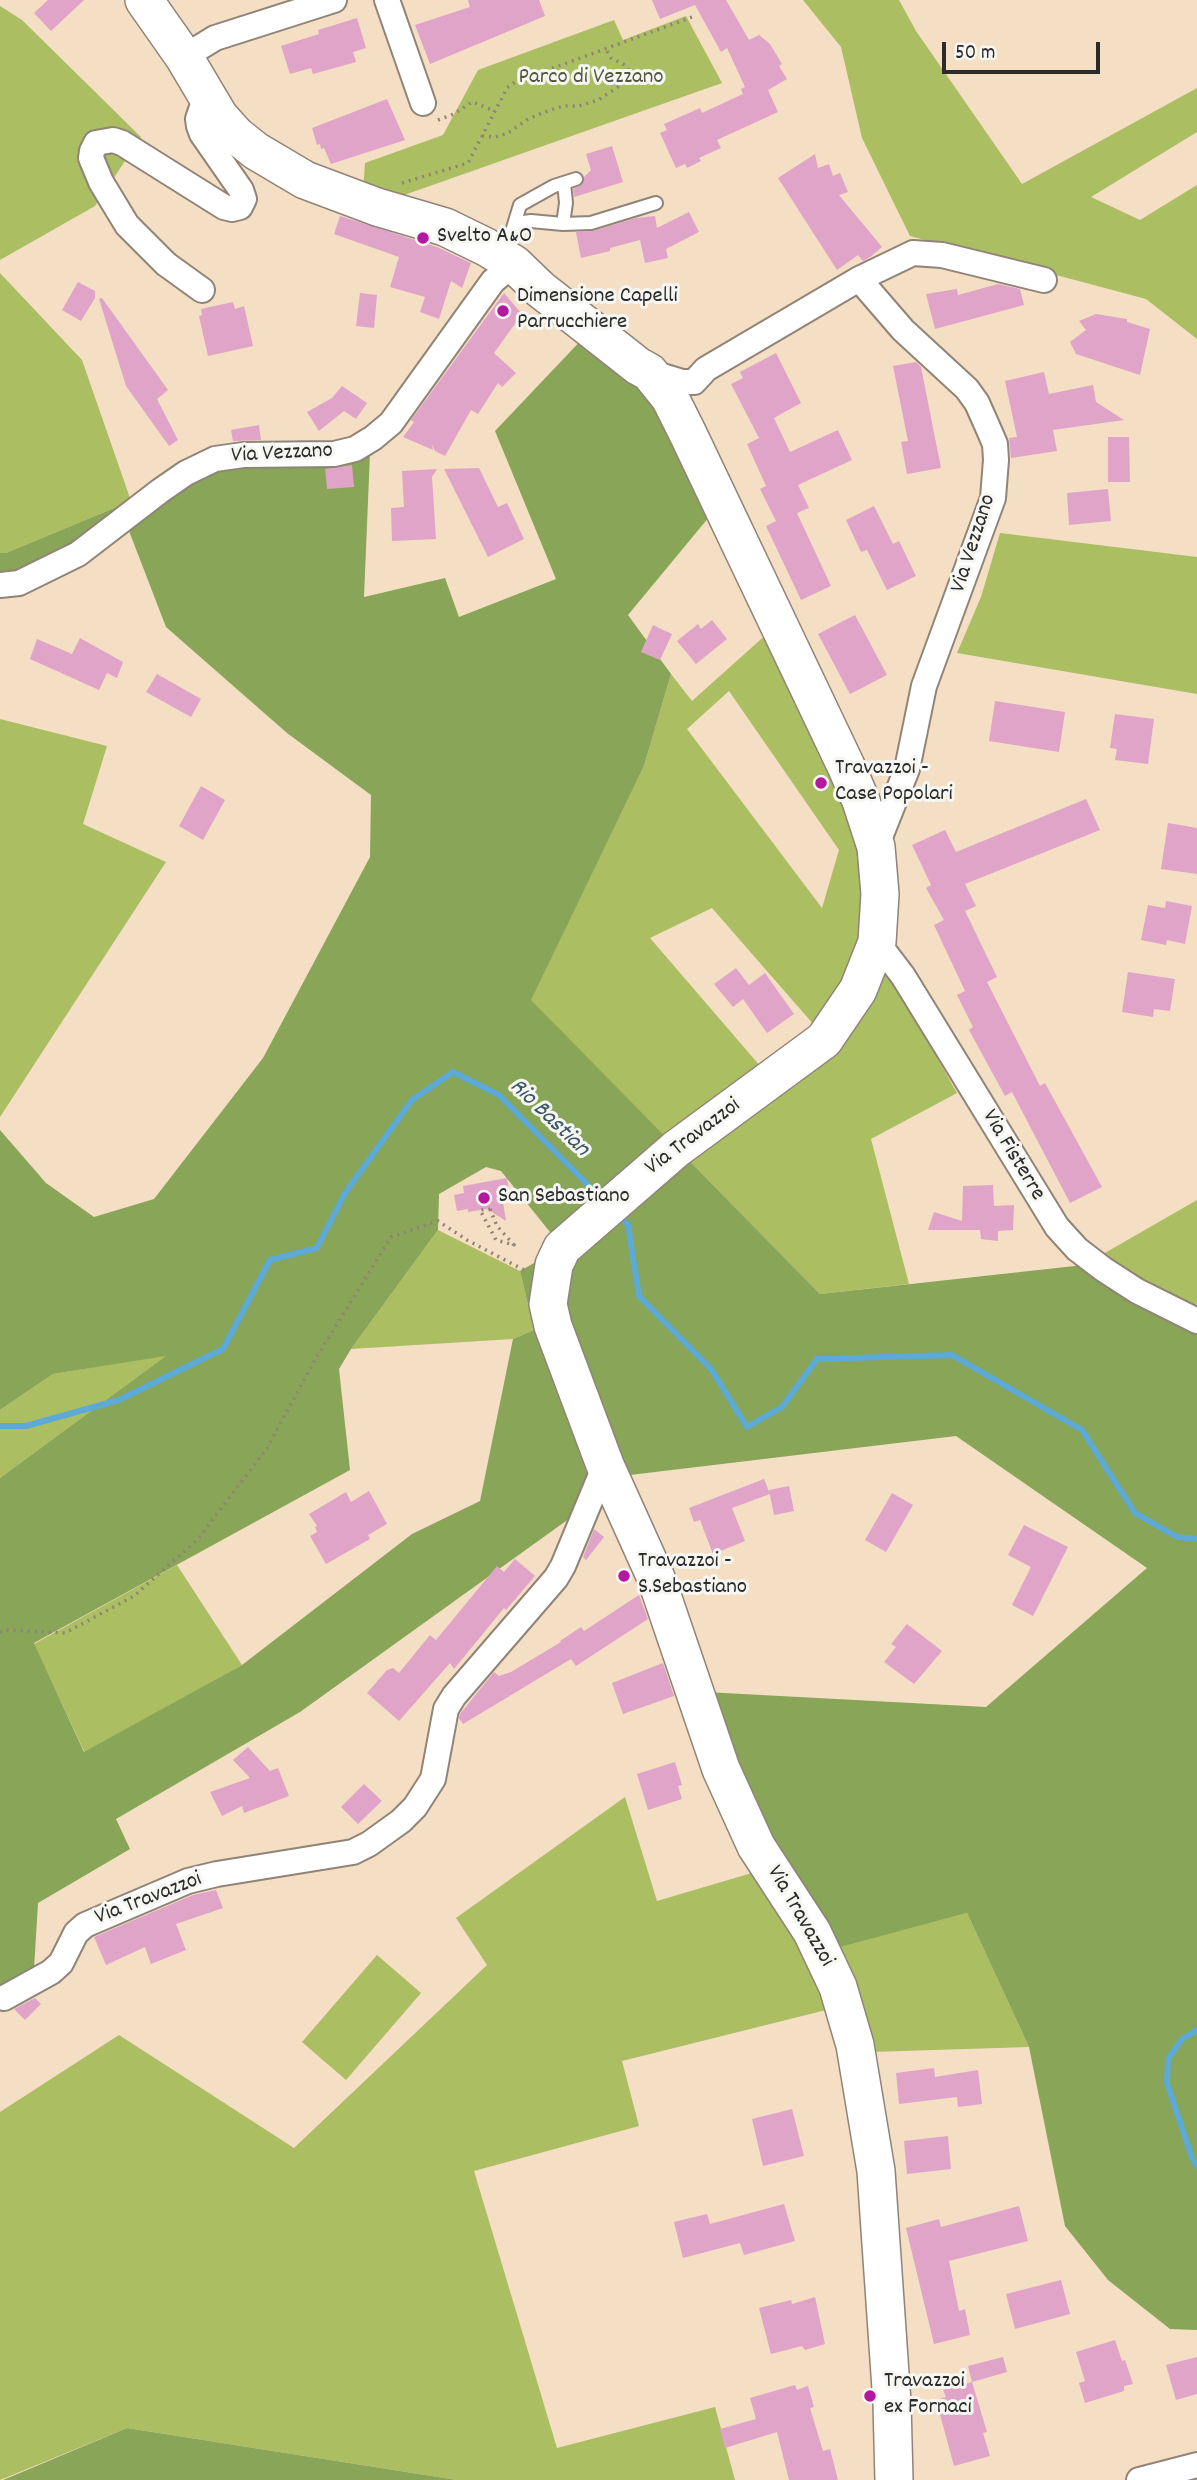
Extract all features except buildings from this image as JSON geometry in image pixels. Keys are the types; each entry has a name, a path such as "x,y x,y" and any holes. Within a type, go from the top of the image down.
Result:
{"street":[{"name":"Via Vezzano","path":"144,0 184,57 208,100 236,135 256,151 305,180 377,207 445,227 509,261 540,289 649,372 682,382 694,382 706,369 859,279 913,253 943,255 1044,280"},
{"path":"184,57 215,38 334,0"},
{"path":"387,0 423,103"},
{"path":"202,290 166,264 127,225 101,183 91,158 96,143 113,140 224,206 232,209 240,207 244,199 241,190 199,126 201,110 208,100"},
{"name":"Via Vezzano","path":"0,585 19,583 78,554 160,491 186,473 215,459 243,455 334,454 355,449 373,438 391,424 509,261"},
{"name":"Via Vezzano","path":"859,279 902,330 967,389 977,402 995,444 996,460 993,498 924,686 907,769 876,847"},
{"name":"Via Vezzano","path":"649,372 670,398 861,801 876,847 880,894 877,942"},
{"name":"Via Travazzoi","path":"877,942 858,990 824,1040 676,1149 562,1248 554,1265 548,1304 605,1465 656,1578 721,1769 756,1846 812,1932 838,1987 855,2045 876,2171 892,2403 894,2480"},
{"name":"Via Fisterre","path":"877,942 903,975 1057,1227 1077,1249 1103,1269 1137,1291 1197,1321"},
{"name":"Via Travazzoi","path":"4,1998 61,1963 76,1933 85,1925 188,1881 353,1852 401,1821 415,1807 433,1779 446,1709 454,1696 556,1578 605,1465"},
{"path":"1139,2480 1197,2465"}],"lane":[{"path":"509,261 520,205 554,186 570,181 563,224"},
{"path":"515,223 592,223 656,203"}],"path":[{"path":"377,207 386,190 391,187 468,163 511,84 692,17"},
{"path":"482,136 495,137 508,133 528,119 564,106 579,106 598,100 618,87 624,82 628,69 611,58 606,49"},
{"path":"423,103 430,123 454,114 472,102 495,111"},
{"path":"490,1209 497,1226 514,1245 496,1240 486,1220 480,1210 490,1209"},
{"path":"0,1632 7,1630 65,1633 134,1596 198,1539 267,1448 316,1358 391,1237 438,1221 467,1240 528,1272 548,1304"}],"green space":[{"path":"803,0 899,0 916,31 1022,184 1197,88 1197,132 1091,197 1140,220 1197,185 1197,339 1146,299 910,236 862,138 841,47"},
{"path":"0,6 22,20 141,137 95,206 0,260"},
{"name":"Parco di Vezzano","path":"686,16 722,83 390,200 363,192 365,163 443,135 478,70 614,20 623,40"},
{"path":"0,273 82,360 131,501 6,553 0,553"},
{"path":"588,333 653,392 714,511 628,615 671,674 644,766 531,1000 820,1294 1084,1265 1197,1311 1197,2330 1170,2329 1108,2280 1065,2226 1029,2047 967,1913 836,1948 767,1848 705,1692 986,1707 1147,1568 956,1436 630,1475 300,1712 116,1819 130,1849 38,1903 34,1969 0,1988 0,1478 166,1356 53,1374 0,1410 0,1130 46,1183 94,1217 154,1199 263,1058 370,857 371,795 287,733 166,627 129,531 34,590 0,595 0,553 6,553 131,501 216,452 370,453 364,597 445,578 459,617 556,579 495,431","holes":["486,1167 501,1171 562,1247 520,1271 534,1330 513,1339 480,1501 412,1534 242,1665 84,1752 34,1643 350,1470 339,1369 438,1230 439,1194"]},
{"path":"1000,533 1197,557 1197,694 957,653 981,597"},
{"path":"769,632 868,839 864,928 957,1093 871,1139 909,1284 820,1294 530,1000 644,766 671,674 692,701","holes":["729,691 839,850 822,908 687,729","712,908 821,1033 767,1074 650,938"]},
{"path":"0,719 107,746 83,824 166,862 0,1117"},
{"path":"1197,1200 1197,1311 1084,1265"},
{"path":"438,1230 520,1271 534,1330 513,1339 351,1349"},
{"path":"168,1355 0,1478 0,1410 53,1374"},
{"path":"177,1565 242,1665 85,1753 34,1644"},
{"path":"625,1797 657,1901 779,1865 837,1947 967,1913 1029,2047 870,2052 854,2003 622,2061 639,2126 474,2171 557,2448 715,2407 735,2480 457,2480 127,2428 0,2480 0,2112 119,2035 294,2148 487,1965 456,1918"},
{"path":"377,1955 421,1993 346,2080 302,2042"},
{"path":"127,2428 457,2480 3,2480"}],"waterway":[{"name":"Rio Bastian","path":"0,1426 26,1426 119,1400 223,1349 270,1260 317,1248 345,1193 412,1100 453,1072 499,1095 601,1198"},
{"name":"Rio Bastian","path":"619,1216 628,1225 639,1296 711,1369 747,1427 782,1407 817,1359 952,1355 1082,1430 1135,1513 1177,1537 1197,1539"},
{"name":"Rio Bastian","path":"1197,2030 1182,2039 1168,2059 1167,2083 1197,2166"}],"place":[{"name":"Svelto A&O","path":"423,238"},
{"name":"Dimensione Capelli Parrucchiere","path":"503,311"},
{"name":"Travazzoi - Case Popolari","path":"821,783"},
{"name":"San Sebastiano","path":"484,1198"},
{"name":"Travazzoi - S.Sebastiano","path":"624,1576"},
{"name":"Travazzoi ex Fornaci","path":"870,2396"}]}
